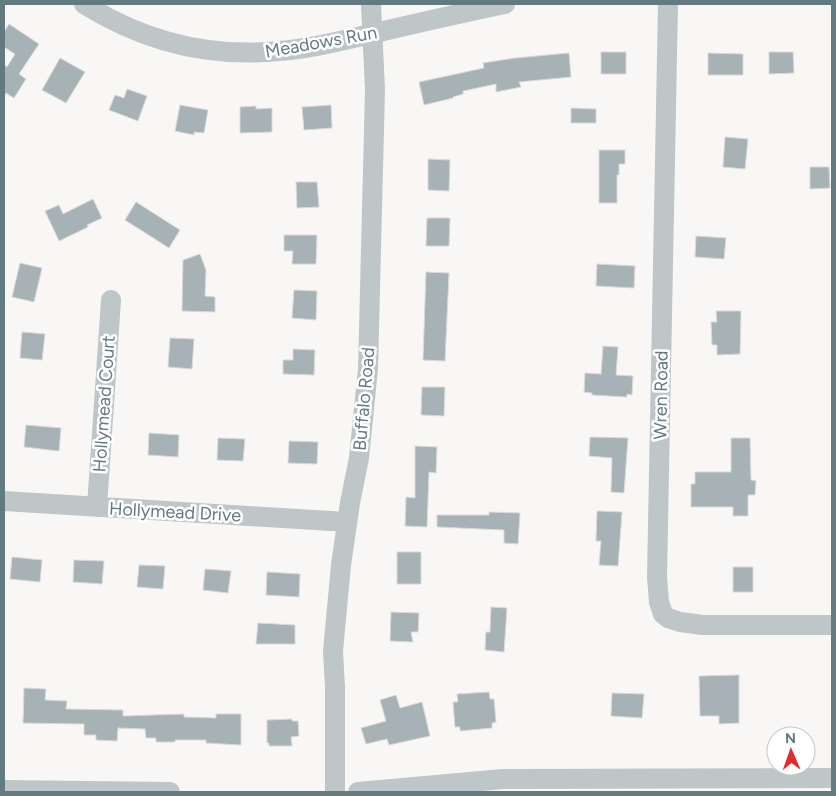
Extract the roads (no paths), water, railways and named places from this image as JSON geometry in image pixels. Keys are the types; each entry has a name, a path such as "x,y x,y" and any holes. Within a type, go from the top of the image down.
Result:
{"street":[{"name":"Meadows Run","path":"84,4 101,14 150,36 197,49 254,53 281,51 340,41 504,4"},
{"name":"Buffalo Road","path":"335,792 333,651 341,565 359,458 368,369 375,90 370,4"},
{"name":"Wren Road","path":"668,4 657,576 659,602 663,614 680,622 703,625 832,625"},
{"name":"Hollymead Court","path":"97,507 111,300"},
{"name":"Hollymead Drive","path":"4,501 347,522"},
{"path":"358,792 503,778 694,785 832,778"},
{"path":"4,790 170,792"}]}
